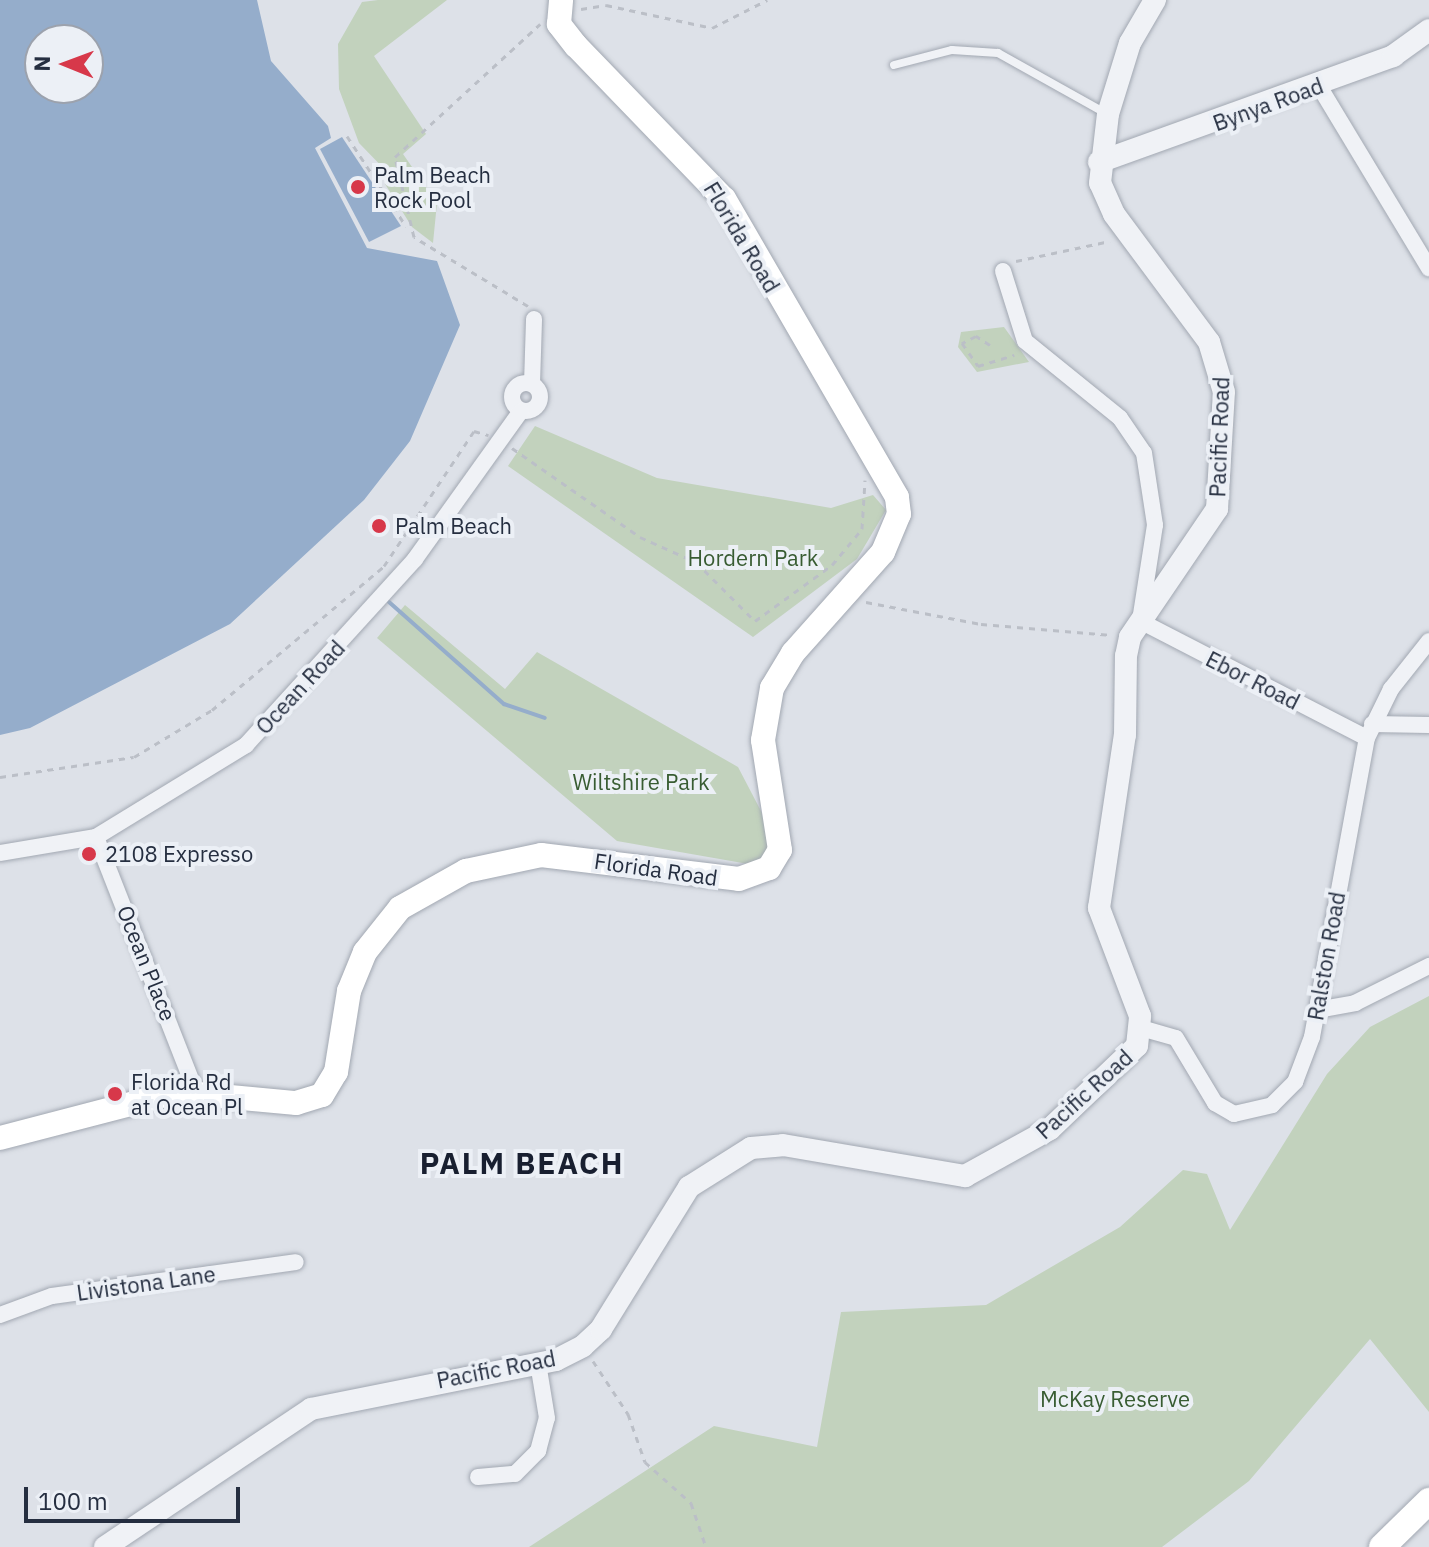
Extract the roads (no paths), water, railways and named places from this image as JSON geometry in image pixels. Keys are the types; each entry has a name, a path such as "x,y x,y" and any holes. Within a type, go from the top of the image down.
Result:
{"main road":[{"name":"Florida Road","path":"0,1138 195,1090 296,1103 322,1095 336,1072 349,991 365,952 400,908 457,874 541,855 696,877 739,879 769,868 781,833 763,740 772,688 892,538 899,514 890,481 724,199 560,9"},
{"path":"1382,1547 1429,1501"}],"street":[{"name":"Pacific Road","path":"105,1547 311,1409 538,1363 583,1346 601,1329 689,1187 734,1156 783,1145 912,1172 975,1173 1050,1129 1131,1055 1141,1028 1099,908 1125,735 1135,629 1217,509 1224,392 1209,342 1106,202 1099,162 1108,114 1130,43 1155,0"},
{"name":"Bynya Road","path":"1099,162 1319,86 1393,56 1429,30"},
{"path":"1319,86 1429,268"},
{"path":"1003,271 1025,341 1120,418 1144,453 1155,525 1135,629"},
{"name":"Ocean Road","path":"0,853 96,837 259,733 404,572 504,441 521,411 512,392 532,384 534,319"},
{"name":"Ebor Road","path":"1135,629 1369,731 1429,725"},
{"name":"Ralston Road","path":"1141,1028 1176,1038 1215,1103 1242,1114 1272,1105 1295,1082 1317,1010 1369,731 1429,641"},
{"name":"Ocean Place","path":"96,837 195,1090"},
{"path":"1317,1010 1355,1003 1429,966"},
{"name":"Livistona Lane","path":"0,1315 52,1296 296,1262"},
{"path":"478,1477 515,1474 538,1451 547,1418 538,1363"}],"lane":[{"path":"894,65 952,50 998,53 1108,114"}],"water":[{"path":"0,0 257,0 271,61 328,126 331,138 315,148 367,248 437,261 460,325 410,441 364,500 230,624 30,728 0,735"},
{"name":"Palm Beach Rock Pool","path":"342,137 401,226 369,242 320,149"}],"waterway":[{"path":"389,602 504,704 545,718"}],"place":[{"name":"Palm Beach Rock Pool","path":"358,187"},
{"name":"Palm Beach","path":"379,526"},
{"name":"2108 Expresso","path":"89,854"},
{"name":"Florida Rd at Ocean Pl","path":"115,1094"}],"district":[{"name":"PALM BEACH","path":"522,1163"}],"park label":[{"name":"Hordern Park","path":"753,558"},
{"name":"Wiltshire Park","path":"641,782"},
{"name":"McKay Reserve","path":"1115,1399"}]}
